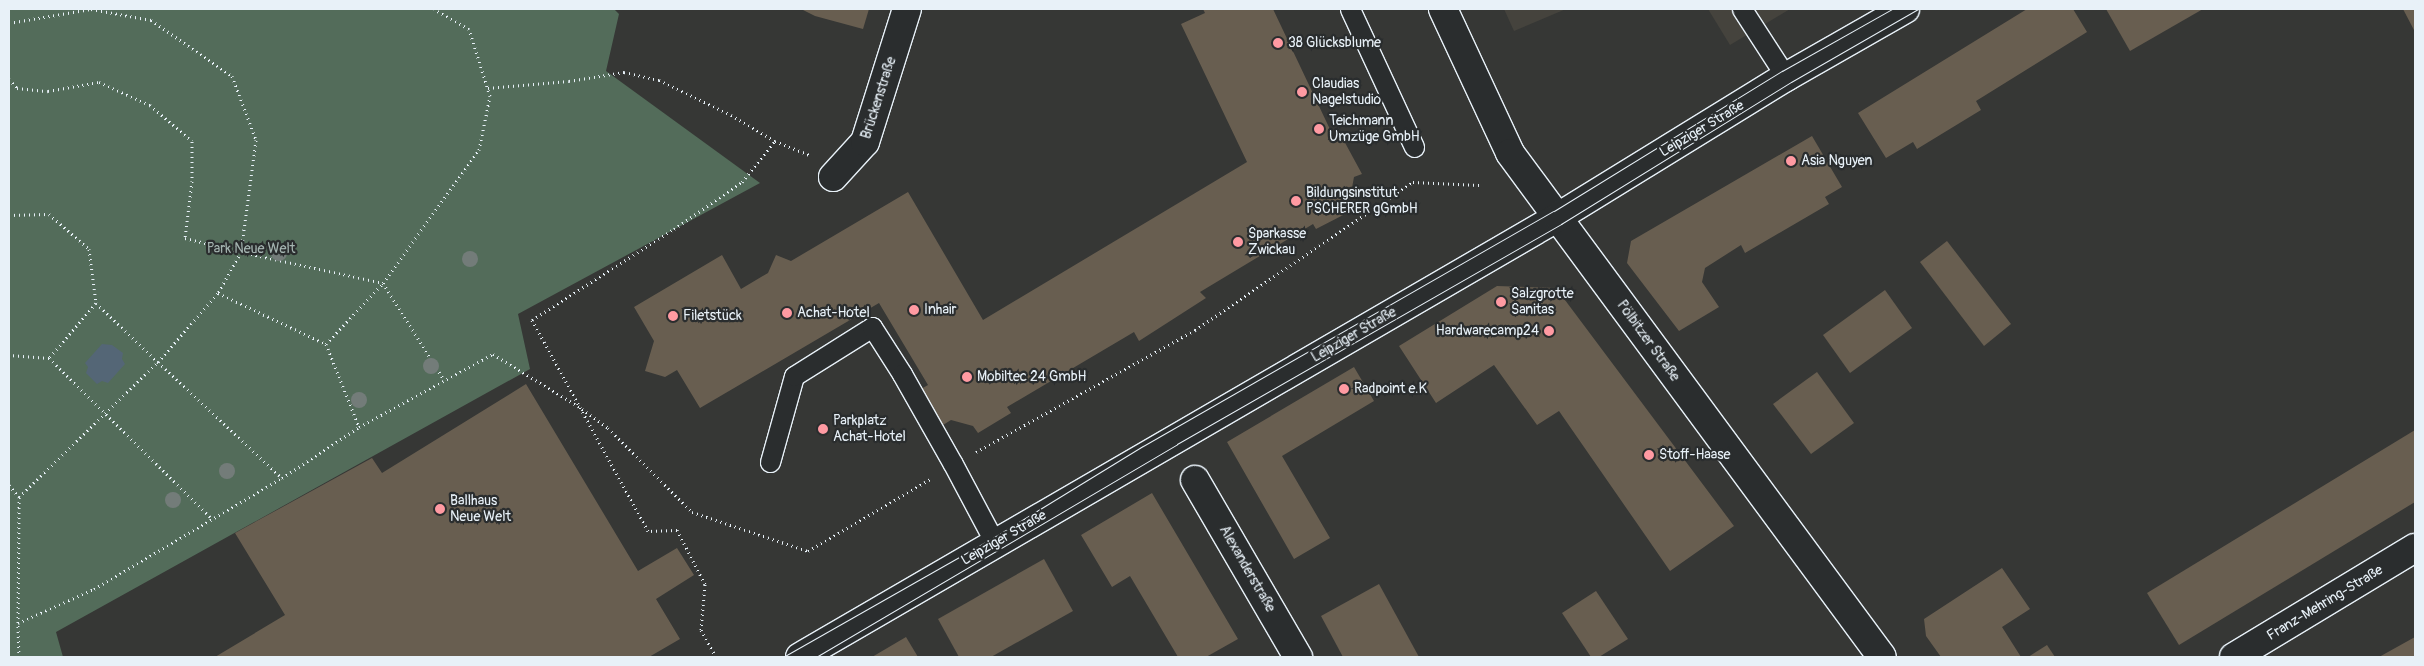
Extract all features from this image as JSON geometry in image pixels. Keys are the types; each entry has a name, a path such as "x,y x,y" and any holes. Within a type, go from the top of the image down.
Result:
{"street":[{"name":"Brückenstraße","path":"833,176 865,142 907,9"},
{"name":"Pölbitzer Straße","path":"1443,9 1510,153 1882,657"},
{"name":"Leipziger Straße","path":"800,657 1558,217 1786,77 1906,9"},
{"name":"Alexanderstraße","path":"1196,480 1298,657"},
{"name":"Franz-Mehring-Straße","path":"2234,657 2415,548"}],"lane":[{"path":"1350,9 1414,147"},
{"path":"1742,9 1786,77"},
{"path":"770,462 794,376 872,327 902,374 954,464 995,543"}],"path":[{"path":"9,23 91,9 151,20 232,76 256,140 241,252 218,293 158,362 104,412 19,497"},
{"path":"326,344 383,283 478,150 490,96 488,88 469,29 434,9"},
{"path":"488,88 569,81 624,72 659,80 731,116 775,141 809,153 833,176"},
{"path":"9,79 18,88 48,91 99,82 150,106 192,141 192,181 185,238 383,283 444,380"},
{"path":"716,657 701,630 705,584 677,530 648,531 532,320 674,229 742,182 775,141"},
{"path":"18,623 94,589 282,478 359,427 493,354 578,406 608,428 692,512 808,551 954,464 1195,330 1413,182 1479,185"},
{"path":"9,215 49,214 89,249 96,303 282,478"},
{"path":"218,293 326,344 359,427"},
{"path":"49,358 96,303"},
{"path":"9,355 49,358 212,519"},
{"path":"9,485 19,497 19,657"}],"shaded area":[{"path":"1504,9 1566,9 1514,31"},
{"path":"1708,9 1790,9 1730,45"}],"green space":[{"name":"Park Neue Welt","path":"9,9 614,9 619,14 606,71 760,183 518,314 530,369 56,632 63,657 9,657"}],"water":[{"path":"102,344 112,345 123,353 122,359 125,364 108,383 102,381 97,384 86,373 88,367 85,363"}],"building":[{"path":"801,9 869,9 863,29 815,16"},
{"path":"1203,9 1273,9 1336,142 1343,139 1362,174 1354,177 1349,204 1353,210 1316,229 1313,224 1200,292 1206,298 1139,341 1134,332 1007,407 1011,413 978,433 973,426 951,420 943,425 921,389 928,385 879,303 700,408 677,370 665,377 645,371 654,341 634,307 722,255 741,289 768,273 776,255 791,261 908,192 983,320 1247,162 1181,24 1205,13"},
{"path":"2027,9 2073,9 2087,32 1976,101 1981,110 1917,149 1913,142 1886,158 1858,113"},
{"path":"2106,9 2203,9 2130,51"},
{"path":"2403,9 2415,9 2415,32"},
{"path":"1812,136 1842,187 1825,197 1829,204 1745,253 1741,245 1705,268 1702,282 1719,307 1679,331 1627,263 1631,241"},
{"path":"1947,241 2011,324 1984,346 1920,262"},
{"path":"1497,286 1556,288 1734,526 1670,571 1559,411 1537,425 1494,365 1436,403 1399,346"},
{"path":"1885,290 1912,328 1850,373 1823,335"},
{"path":"1354,367 1374,401 1282,456 1330,538 1294,559 1227,442"},
{"path":"1817,372 1854,423 1811,454 1773,404"},
{"name":"Ballhaus Neue Welt","path":"526,384 638,571 677,548 694,575 656,599 680,639 649,657 215,657 285,615 235,533 372,458 382,473"},
{"path":"2415,430 2415,502 2179,645 2147,593"},
{"path":"1152,493 1238,639 1206,657 1178,657 1130,576 1112,587 1081,535"},
{"path":"1044,559 1073,611 991,657 959,657 938,619"},
{"path":"2002,568 2030,609 2002,627 2021,657 1941,657 1926,636 1924,619"},
{"path":"1379,584 1419,657 1343,657 1321,616"},
{"path":"1596,591 1628,639 1599,657 1591,657 1562,613"},
{"path":"906,637 918,657 872,657"},
{"path":"2415,637 2415,657 2379,657"},
{"path":"2047,645 2055,657 2028,657"}],"tram line":[{"path":"783,657 991,539 1143,446 1554,211 1782,71 1892,9"},
{"path":"816,657 1177,444 1561,224 1791,82 1918,9"}],"place":[{"name":"38 Glücksblume","path":"1278,43"},
{"name":"Claudias Nagelstudio","path":"1302,92"},
{"name":"Teichmann Umzüge GmbH","path":"1319,129"},
{"name":"Asia Nguyen","path":"1791,161"},
{"name":"Bildungsinstitut PSCHERER gGmbH","path":"1296,201"},
{"name":"Sparkasse Zwickau","path":"1238,242"},
{"name":"Salzgrotte Sanitas","path":"1501,302"},
{"name":"Inhair","path":"914,310"},
{"name":"Achat-Hotel","path":"787,313"},
{"name":"Filetstück","path":"673,316"},
{"name":"Hardwarecamp24","path":"1549,331"},
{"name":"Mobiltec 24 GmbH","path":"967,377"},
{"name":"Radpoint e.K","path":"1344,389"},
{"name":"Parkplatz Achat-Hotel","path":"823,429"},
{"name":"Stoff-Haase","path":"1649,455"},
{"name":"Ballhaus Neue Welt","path":"440,509"}]}
